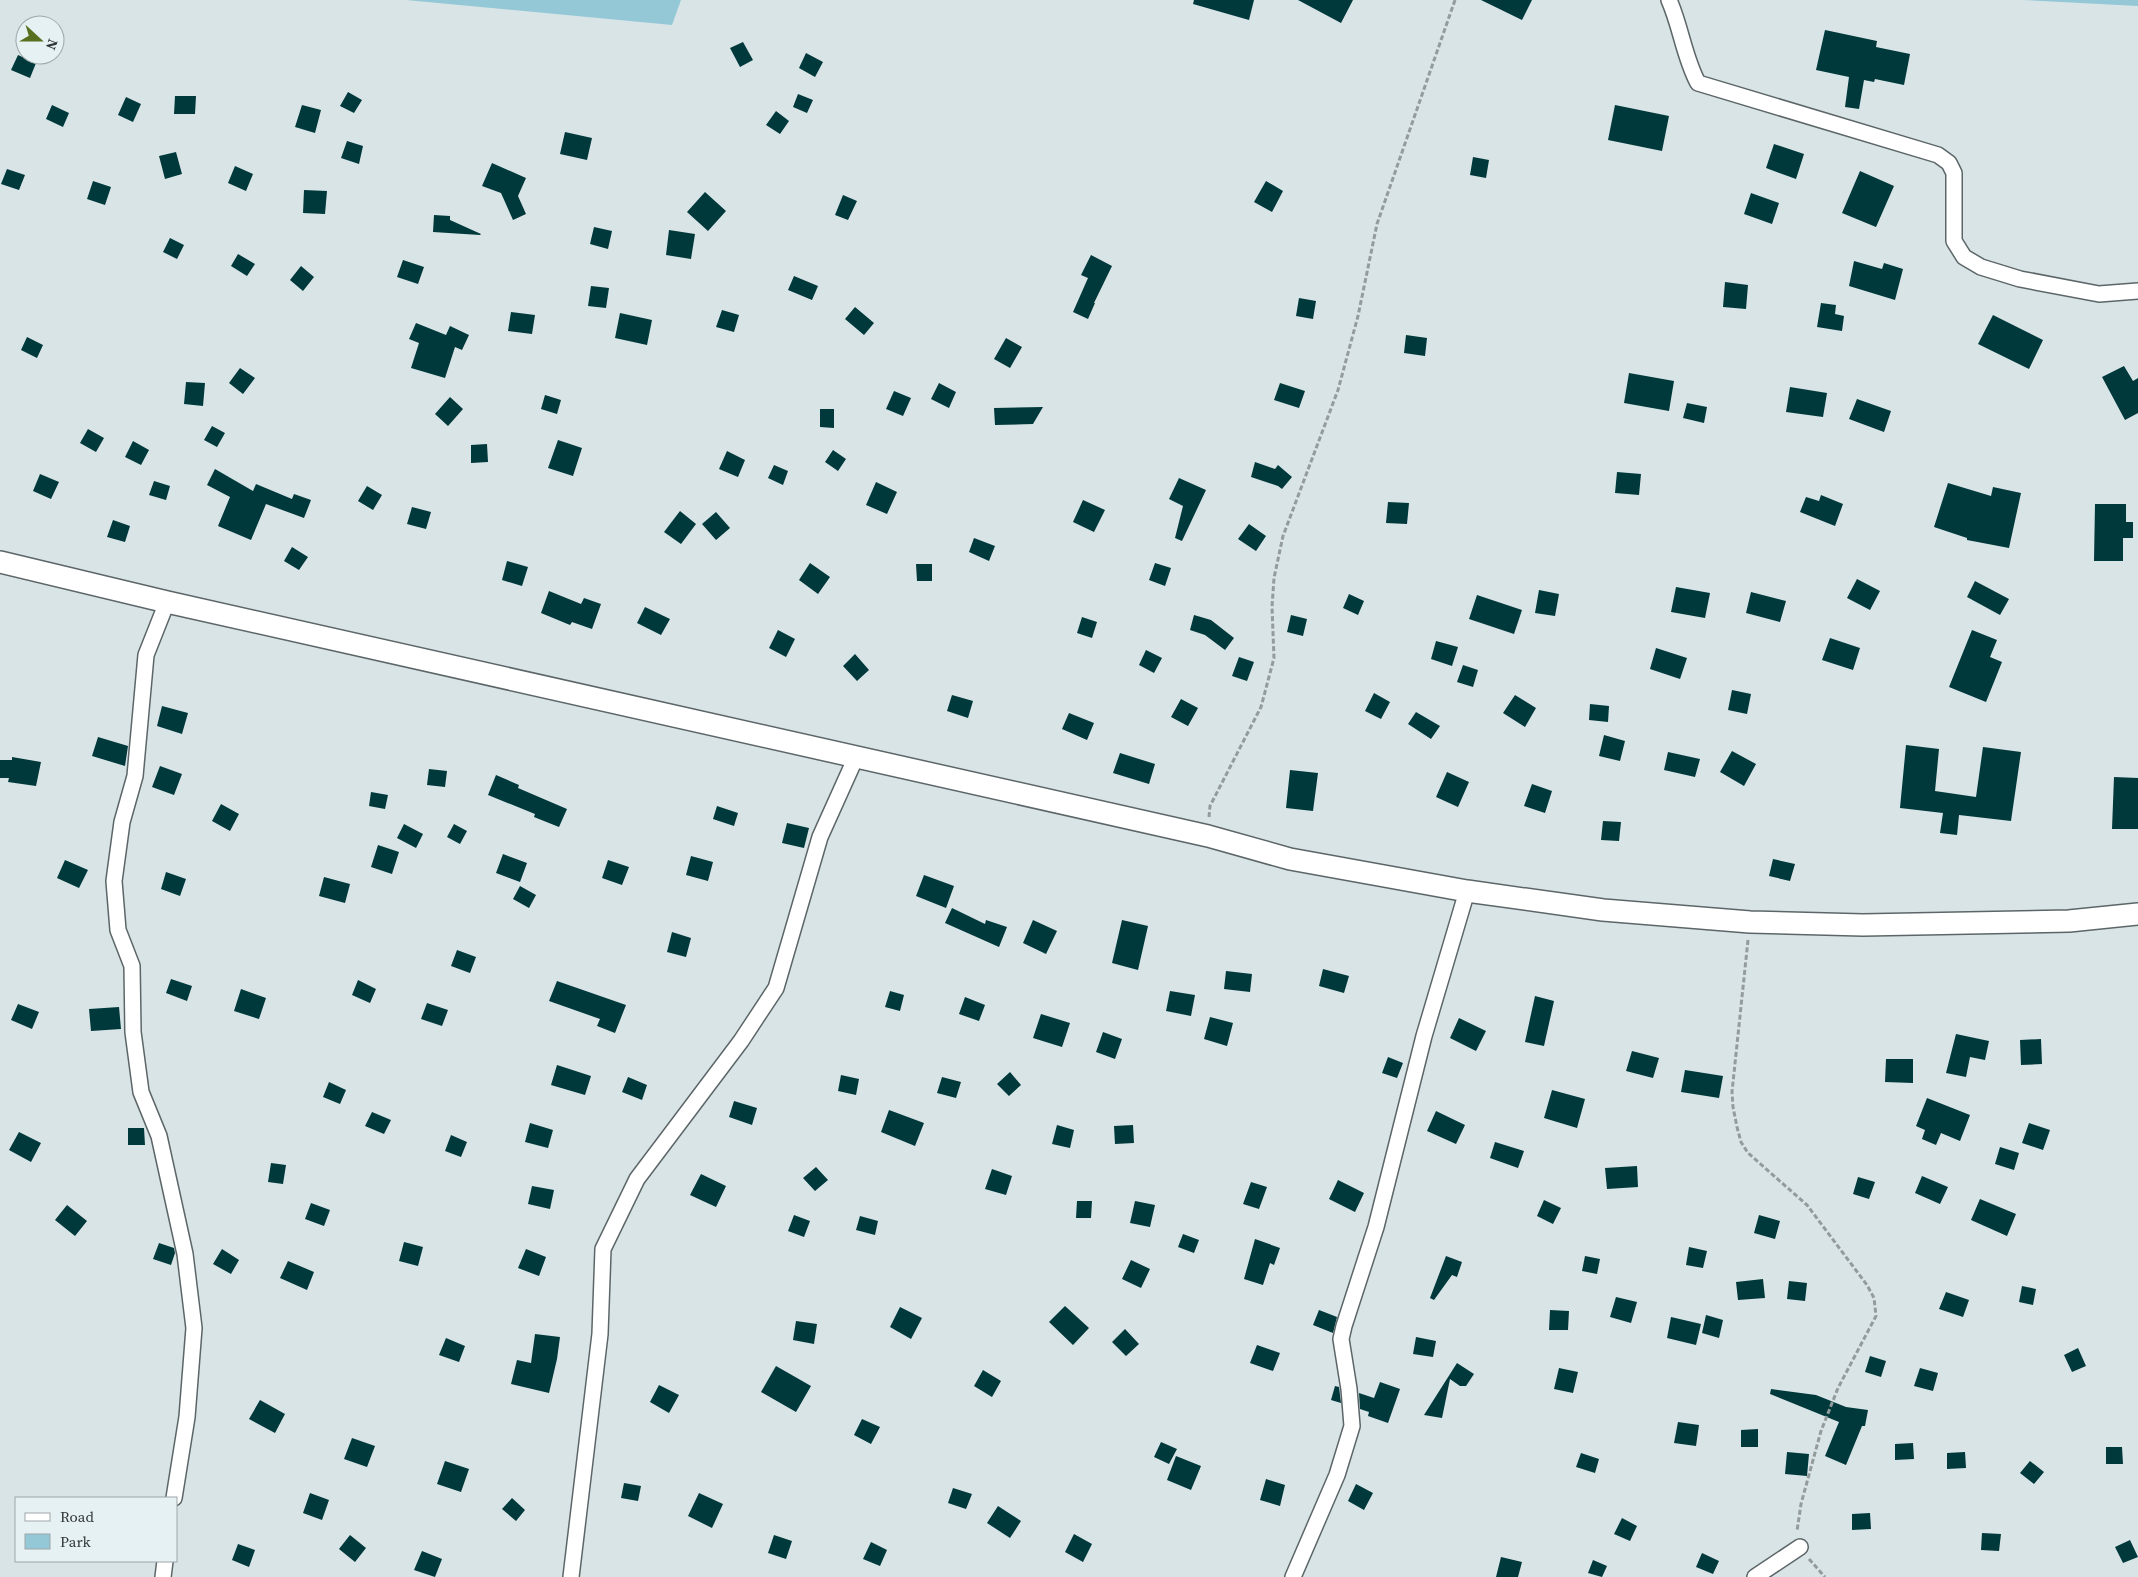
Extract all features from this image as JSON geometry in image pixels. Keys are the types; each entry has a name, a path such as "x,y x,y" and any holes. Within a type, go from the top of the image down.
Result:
{"main road":[{"path":"0,562 167,602 1208,836 1290,859 1467,891 1603,910 1750,922 1873,925 2069,920 2138,914"}],"street":[{"path":"1669,0 1678,20 1691,68 1698,83 1938,155 1949,163 1954,173 1954,241 1964,256 1980,267 2020,279 2099,294 2138,290"},
{"path":"167,602 146,655 135,776 122,822 114,881 118,930 132,966 134,1032 141,1092 159,1136 185,1254 194,1328 187,1417 174,1497"},
{"path":"571,1577 600,1334 603,1249 636,1179 741,1041 776,988 820,837 856,757"},
{"path":"1293,1577 1337,1475 1352,1426 1349,1388 1341,1339 1376,1228 1424,1036 1467,891"},
{"path":"1755,1577 1800,1547"},
{"path":"163,1577 165,1562"}],"path":[{"path":"1208,836 1210,806 1260,707 1274,658 1272,607 1274,578 1283,536 1338,390 1358,316 1377,224 1455,0"},
{"path":"1750,922 1732,1092 1732,1107 1741,1142 1748,1153 1807,1205 1867,1285 1874,1298 1876,1316 1838,1388 1821,1431 1798,1518 1797,1532 1800,1547 1825,1577"}],"green space":[{"path":"406,0 681,0 672,25"},
{"path":"2023,0 2138,0 2138,6"}],"building":[{"path":"1194,0 1254,0 1249,20 1193,4"},
{"path":"1298,0 1353,0 1341,23"},
{"path":"1481,0 1532,0 1522,20"},
{"path":"1825,30 1877,41 1876,47 1910,54 1904,85 1875,79 1874,82 1864,80 1859,109 1845,107 1849,77 1816,70"},
{"path":"743,42 753,60 740,67 730,48"},
{"path":"806,53 823,62 815,77 799,68"},
{"path":"15,61 15,65 35,65 30,78 11,70"},
{"path":"348,92 362,100 354,113 340,106"},
{"path":"798,94 813,100 807,113 793,107"},
{"path":"175,96 196,96 195,114 174,114"},
{"path":"126,97 141,104 133,122 118,115"},
{"path":"52,105 69,113 63,127 46,119"},
{"path":"302,105 321,110 315,133 295,127"},
{"path":"1615,105 1669,116 1662,151 1608,140"},
{"path":"776,111 789,121 780,134 766,125"},
{"path":"565,132 592,138 587,160 560,154"},
{"path":"347,141 363,146 359,164 341,158"},
{"path":"1774,144 1804,154 1796,179 1766,168"},
{"path":"176,152 182,174 165,179 159,156"},
{"path":"1473,157 1489,160 1486,178 1470,175"},
{"path":"492,163 526,178 518,196 526,214 513,220 501,193 482,186"},
{"path":"235,166 253,174 246,191 228,183"},
{"path":"7,169 25,175 19,190 1,184"},
{"path":"1860,171 1894,186 1876,227 1842,213"},
{"path":"93,181 111,187 105,205 87,199"},
{"path":"1266,181 1283,191 1272,212 1254,202"},
{"path":"304,190 327,191 325,214 303,213"},
{"path":"705,192 726,211 708,231 687,212"},
{"path":"1751,193 1779,203 1772,224 1744,214"},
{"path":"843,195 857,201 848,220 835,215"},
{"path":"434,215 450,216 450,220 481,234 433,232"},
{"path":"594,227 612,231 608,249 590,244"},
{"path":"669,230 695,234 691,259 666,255"},
{"path":"170,238 184,245 177,259 163,252"},
{"path":"238,254 255,264 247,276 231,266"},
{"path":"1091,255 1112,266 1088,319 1073,312 1088,278 1081,275"},
{"path":"403,260 424,267 418,284 397,277"},
{"path":"1854,261 1882,269 1884,263 1903,269 1895,300 1849,286"},
{"path":"301,266 314,277 303,291 290,280"},
{"path":"794,276 818,286 812,300 788,290"},
{"path":"1725,282 1748,285 1746,309 1723,307"},
{"path":"591,286 609,288 606,308 588,306"},
{"path":"1299,298 1316,301 1313,319 1296,316"},
{"path":"1821,303 1836,305 1835,314 1844,316 1842,331 1817,327"},
{"path":"855,307 874,323 864,335 845,319"},
{"path":"722,310 739,315 734,332 716,327"},
{"path":"511,312 535,315 532,334 508,331"},
{"path":"620,313 652,320 647,345 615,338"},
{"path":"1993,315 2043,340 2029,369 1978,344"},
{"path":"416,323 446,335 450,326 469,335 462,350 455,347 445,378 411,368 419,343 409,339"},
{"path":"1406,335 1427,338 1425,356 1404,353"},
{"path":"27,337 43,345 37,358 21,350"},
{"path":"1006,338 1022,347 1010,368 994,359"},
{"path":"2124,366 2133,381 2138,378 2138,413 2125,420 2102,377"},
{"path":"240,368 255,378 243,394 229,383"},
{"path":"1629,373 1674,381 1669,411 1624,403"},
{"path":"186,382 205,383 203,406 184,404"},
{"path":"939,383 956,392 949,408 931,399"},
{"path":"1280,383 1305,391 1299,408 1274,400"},
{"path":"1790,387 1827,393 1823,417 1786,412"},
{"path":"894,391 911,398 903,416 886,409"},
{"path":"545,395 561,400 557,414 541,409"},
{"path":"450,397 463,409 448,426 435,414"},
{"path":"1857,399 1891,411 1884,432 1849,419"},
{"path":"1687,403 1707,407 1704,423 1683,418"},
{"path":"1043,407 1033,424 995,425 994,408"},
{"path":"820,409 834,409 834,428 820,427"},
{"path":"212,426 225,433 217,447 204,440"},
{"path":"88,429 104,438 96,452 80,443"},
{"path":"558,440 582,448 573,476 548,468"},
{"path":"133,441 149,450 141,465 125,457"},
{"path":"487,444 488,462 471,463 471,445"},
{"path":"833,450 846,459 838,471 825,462"},
{"path":"727,451 745,460 738,477 719,469"},
{"path":"1255,462 1275,469 1278,465 1292,477 1282,489 1251,477"},
{"path":"774,465 788,471 783,485 768,478"},
{"path":"215,469 253,491 256,484 292,499 294,494 311,500 304,518 266,504 251,540 218,526 230,497 207,485"},
{"path":"1617,472 1641,474 1639,495 1615,493"},
{"path":"40,474 59,482 51,499 33,491"},
{"path":"1179,478 1206,490 1182,541 1175,538 1183,506 1169,499"},
{"path":"154,481 170,486 166,500 149,495"},
{"path":"876,482 897,492 887,514 866,505"},
{"path":"1948,483 1991,496 1993,487 2021,493 2009,548 1967,540 1967,538 1934,527"},
{"path":"367,486 382,495 373,510 358,501"},
{"path":"1821,495 1843,504 1835,526 1800,512 1806,497 1819,501"},
{"path":"1083,500 1105,510 1094,532 1073,522"},
{"path":"1388,502 1409,503 1407,524 1386,523"},
{"path":"2095,504 2126,504 2126,522 2133,522 2133,538 2123,538 2123,561 2094,561"},
{"path":"412,507 431,512 426,529 407,524"},
{"path":"680,511 696,524 681,544 664,532"},
{"path":"716,512 730,528 716,540 702,524"},
{"path":"113,520 130,526 125,542 107,537"},
{"path":"1249,524 1266,536 1256,551 1238,539"},
{"path":"974,538 995,546 989,561 969,552"},
{"path":"292,547 308,557 299,570 284,561"},
{"path":"507,561 528,567 522,586 502,580"},
{"path":"810,563 830,577 818,594 799,580"},
{"path":"1155,563 1171,568 1165,586 1149,580"},
{"path":"916,564 932,564 932,581 917,581"},
{"path":"1857,579 1880,591 1870,610 1847,598"},
{"path":"1975,581 2009,599 2000,615 1967,597"},
{"path":"1676,587 1710,593 1705,618 1671,612"},
{"path":"1539,590 1559,594 1555,616 1535,613"},
{"path":"549,591 581,604 584,598 601,604 592,629 572,622 570,625 541,613"},
{"path":"1751,592 1786,601 1780,622 1746,613"},
{"path":"1349,594 1364,601 1358,615 1343,608"},
{"path":"1477,595 1522,610 1514,634 1469,619"},
{"path":"645,607 670,619 661,635 637,623"},
{"path":"1194,615 1211,620 1234,638 1225,650 1205,635 1190,630"},
{"path":"1291,615 1307,619 1303,636 1287,632"},
{"path":"1082,617 1097,622 1092,638 1077,633"},
{"path":"778,630 795,639 786,657 769,648"},
{"path":"1972,630 1997,640 1990,657 2002,662 1986,702 1949,687"},
{"path":"1830,638 1860,648 1853,670 1822,660"},
{"path":"1436,641 1458,647 1452,666 1431,659"},
{"path":"1656,648 1687,658 1680,679 1650,669"},
{"path":"1146,650 1162,658 1154,673 1139,665"},
{"path":"855,654 869,670 857,681 843,666"},
{"path":"1239,657 1254,662 1247,681 1232,676"},
{"path":"1463,665 1478,670 1473,687 1457,682"},
{"path":"1732,690 1751,694 1747,714 1728,710"},
{"path":"1374,693 1390,702 1381,719 1365,711"},
{"path":"952,695 973,701 968,718 947,711"},
{"path":"1515,695 1536,708 1525,727 1503,713"},
{"path":"1181,699 1198,708 1188,726 1171,717"},
{"path":"1590,704 1609,706 1608,722 1589,720"},
{"path":"162,706 188,713 182,734 157,726"},
{"path":"1416,712 1440,726 1431,739 1408,724"},
{"path":"1069,713 1094,723 1087,740 1062,729"},
{"path":"1604,735 1625,741 1620,761 1599,756"},
{"path":"98,737 128,746 125,766 92,756"},
{"path":"1906,745 1939,749 1935,791 1976,797 1983,747 2021,752 2011,821 1959,815 1957,835 1940,833 1943,813 1900,808"},
{"path":"1732,751 1756,764 1744,786 1720,772"},
{"path":"1668,752 1700,759 1695,777 1664,770"},
{"path":"1120,753 1155,764 1149,784 1113,773"},
{"path":"12,757 41,762 36,786 8,782 9,778 0,778 0,760 12,760"},
{"path":"160,766 182,774 174,795 152,787"},
{"path":"429,769 447,771 445,787 427,785"},
{"path":"1290,770 1318,773 1313,811 1286,808"},
{"path":"1447,772 1469,782 1458,807 1436,797"},
{"path":"496,775 519,785 518,788 567,809 559,827 534,817 535,814 488,795"},
{"path":"2114,777 2138,778 2138,829 2112,829"},
{"path":"1532,784 1552,791 1545,813 1524,806"},
{"path":"371,792 388,795 385,809 369,806"},
{"path":"221,804 239,814 230,831 212,821"},
{"path":"717,806 738,813 734,826 713,819"},
{"path":"1603,821 1621,822 1619,841 1601,840"},
{"path":"787,823 809,828 804,848 782,843"},
{"path":"404,824 423,834 416,848 397,838"},
{"path":"454,824 467,831 460,844 447,837"},
{"path":"378,845 399,852 392,874 371,867"},
{"path":"503,854 527,863 520,882 496,873"},
{"path":"691,856 713,862 708,881 686,875"},
{"path":"1773,859 1795,864 1790,881 1769,876"},
{"path":"65,860 88,870 79,888 57,878"},
{"path":"608,860 629,867 622,885 602,878"},
{"path":"166,872 186,879 180,896 161,889"},
{"path":"924,875 954,886 946,908 916,896"},
{"path":"324,877 350,884 345,903 319,896"},
{"path":"520,886 536,895 529,908 513,899"},
{"path":"952,908 985,924 986,920 1007,927 999,947 945,923"},
{"path":"1033,920 1057,931 1046,954 1023,943"},
{"path":"1122,920 1148,926 1138,970 1112,963"},
{"path":"672,932 691,938 686,957 667,952"},
{"path":"457,950 476,957 470,973 451,966"},
{"path":"1323,969 1349,976 1344,993 1319,986"},
{"path":"1226,971 1252,974 1250,992 1224,989"},
{"path":"171,979 192,986 187,1001 166,993"},
{"path":"358,980 376,989 370,1003 352,995"},
{"path":"557,981 626,1005 615,1033 597,1026 600,1019 549,1001"},
{"path":"241,989 266,998 259,1019 234,1011"},
{"path":"890,991 904,995 900,1011 885,1007"},
{"path":"1170,991 1195,995 1191,1016 1166,1011"},
{"path":"1535,996 1554,1001 1544,1046 1525,1042"},
{"path":"965,997 985,1005 979,1021 959,1014"},
{"path":"427,1003 448,1010 442,1026 421,1019"},
{"path":"18,1004 39,1012 32,1029 11,1020"},
{"path":"119,1007 121,1029 91,1031 89,1009"},
{"path":"1041,1014 1070,1023 1062,1047 1033,1038"},
{"path":"1210,1017 1233,1023 1227,1046 1204,1039"},
{"path":"1459,1018 1486,1031 1476,1051 1450,1038"},
{"path":"1103,1032 1122,1039 1115,1059 1096,1052"},
{"path":"1956,1034 1989,1041 1985,1060 1970,1057 1966,1077 1946,1073"},
{"path":"2041,1039 2042,1064 2021,1065 2020,1040"},
{"path":"1632,1051 1659,1058 1653,1078 1626,1071"},
{"path":"1388,1057 1403,1063 1397,1078 1382,1073"},
{"path":"1886,1059 1913,1059 1913,1083 1885,1082"},
{"path":"557,1065 591,1076 585,1095 551,1085"},
{"path":"1685,1070 1723,1076 1719,1098 1681,1092"},
{"path":"1010,1072 1021,1085 1009,1096 997,1084"},
{"path":"841,1075 859,1079 856,1095 838,1091"},
{"path":"628,1077 647,1085 642,1100 622,1092"},
{"path":"942,1077 961,1082 956,1098 937,1093"},
{"path":"329,1082 346,1090 340,1104 323,1097"},
{"path":"1552,1090 1585,1099 1577,1128 1544,1118"},
{"path":"1927,1098 1970,1115 1960,1141 1941,1133 1936,1145 1922,1139 1925,1130 1916,1126"},
{"path":"734,1101 757,1108 752,1125 729,1117"},
{"path":"889,1110 924,1123 915,1146 881,1132"},
{"path":"1436,1111 1465,1125 1456,1144 1427,1131"},
{"path":"372,1112 391,1120 384,1134 365,1126"},
{"path":"530,1123 553,1130 548,1148 525,1142"},
{"path":"2029,1123 2050,1130 2043,1150 2022,1143"},
{"path":"1057,1125 1074,1130 1070,1148 1052,1144"},
{"path":"1133,1125 1134,1143 1115,1144 1114,1126"},
{"path":"128,1128 144,1128 145,1145 128,1145"},
{"path":"19,1132 41,1143 31,1162 9,1150"},
{"path":"451,1135 467,1142 461,1157 445,1151"},
{"path":"1495,1142 1524,1151 1518,1168 1490,1158"},
{"path":"2000,1147 2019,1153 2014,1170 1995,1164"},
{"path":"271,1163 286,1165 283,1184 268,1182"},
{"path":"1637,1166 1638,1187 1607,1189 1605,1168"},
{"path":"816,1167 828,1180 815,1191 803,1178"},
{"path":"992,1169 1012,1176 1006,1195 985,1189"},
{"path":"701,1174 726,1186 716,1207 690,1195"},
{"path":"1922,1176 1948,1187 1940,1204 1915,1193"},
{"path":"1858,1177 1875,1182 1869,1199 1853,1194"},
{"path":"1338,1180 1364,1193 1355,1212 1329,1199"},
{"path":"1251,1182 1267,1187 1259,1209 1243,1204"},
{"path":"532,1186 554,1190 550,1209 528,1204"},
{"path":"1980,1199 2016,1214 2007,1236 1971,1220"},
{"path":"1544,1200 1561,1208 1553,1224 1537,1216"},
{"path":"1077,1201 1092,1201 1091,1218 1076,1218"},
{"path":"1135,1201 1155,1205 1150,1227 1130,1223"},
{"path":"311,1203 330,1210 324,1226 305,1219"},
{"path":"67,1205 87,1221 75,1236 55,1220"},
{"path":"794,1215 810,1221 804,1237 788,1231"},
{"path":"1759,1215 1780,1221 1775,1239 1754,1233"},
{"path":"860,1216 878,1221 875,1235 856,1230"},
{"path":"1183,1234 1199,1240 1194,1253 1178,1247"},
{"path":"1255,1239 1280,1248 1274,1265 1270,1263 1263,1285 1244,1279"},
{"path":"404,1242 423,1247 418,1266 399,1261"},
{"path":"159,1243 174,1248 175,1253 171,1265 153,1259"},
{"path":"1689,1247 1707,1251 1703,1268 1686,1265"},
{"path":"222,1249 239,1260 231,1274 213,1264"},
{"path":"526,1249 546,1257 539,1276 518,1268"},
{"path":"1446,1256 1462,1262 1457,1277 1452,1275 1434,1300 1430,1298"},
{"path":"1585,1256 1600,1259 1597,1274 1582,1271"},
{"path":"1131,1260 1150,1269 1141,1288 1122,1279"},
{"path":"288,1261 314,1272 307,1290 280,1278"},
{"path":"1763,1279 1765,1298 1738,1300 1736,1282"},
{"path":"1789,1281 1807,1283 1805,1301 1787,1299"},
{"path":"2022,1286 2036,1289 2033,1305 2019,1302"},
{"path":"1946,1292 1969,1300 1963,1317 1939,1309"},
{"path":"1616,1297 1637,1302 1631,1323 1610,1317"},
{"path":"1065,1306 1089,1328 1073,1345 1049,1322"},
{"path":"900,1307 922,1318 911,1339 890,1327"},
{"path":"1319,1310 1337,1317 1333,1333 1313,1325"},
{"path":"1550,1310 1569,1311 1568,1330 1549,1330"},
{"path":"1706,1315 1723,1320 1719,1338 1702,1333"},
{"path":"1671,1317 1701,1324 1696,1345 1667,1338"},
{"path":"796,1321 817,1324 814,1344 793,1340"},
{"path":"1125,1329 1139,1344 1126,1356 1112,1342"},
{"path":"535,1334 560,1337 549,1393 511,1384 517,1360 531,1363"},
{"path":"1416,1337 1436,1341 1433,1357 1413,1354"},
{"path":"446,1338 465,1346 459,1362 439,1355"},
{"path":"1257,1345 1280,1353 1273,1371 1250,1363"},
{"path":"2078,1348 2086,1366 2072,1372 2064,1355"},
{"path":"1870,1356 1886,1361 1881,1377 1865,1372"},
{"path":"1457,1363 1474,1374 1466,1386 1460,1386 1450,1379 1442,1418 1424,1415"},
{"path":"776,1366 811,1386 796,1412 761,1392"},
{"path":"1559,1368 1578,1372 1573,1393 1554,1389"},
{"path":"1920,1368 1938,1373 1933,1391 1914,1386"},
{"path":"983,1370 1001,1381 992,1397 974,1386"},
{"path":"1380,1382 1400,1389 1388,1423 1368,1416 1369,1412 1360,1409 1359,1393 1374,1398"},
{"path":"659,1385 679,1395 669,1413 650,1402"},
{"path":"1335,1386 1339,1387 1341,1403 1331,1400"},
{"path":"1771,1389 1816,1395 1846,1407 1868,1410 1865,1426 1862,1426 1846,1465 1825,1456 1839,1422 1770,1394"},
{"path":"260,1400 285,1414 275,1433 249,1419"},
{"path":"862,1419 880,1427 871,1444 854,1435"},
{"path":"1678,1422 1699,1425 1696,1446 1674,1443"},
{"path":"1758,1429 1758,1447 1741,1447 1741,1430"},
{"path":"352,1438 375,1446 367,1467 344,1459"},
{"path":"1161,1442 1177,1449 1169,1464 1154,1457"},
{"path":"1913,1443 1914,1459 1895,1460 1895,1444"},
{"path":"2106,1447 2122,1447 2123,1464 2106,1464"},
{"path":"1787,1452 1809,1454 1807,1476 1785,1474"},
{"path":"1965,1452 1966,1468 1947,1469 1947,1453"},
{"path":"1581,1453 1599,1459 1595,1473 1576,1467"},
{"path":"1176,1456 1201,1466 1191,1490 1167,1480"},
{"path":"445,1461 469,1469 461,1492 437,1484"},
{"path":"2030,1461 2044,1472 2034,1484 2020,1473"},
{"path":"1266,1479 1285,1485 1280,1506 1260,1500"},
{"path":"624,1483 641,1486 638,1501 621,1498"},
{"path":"1356,1484 1373,1493 1364,1510 1348,1501"},
{"path":"953,1488 972,1494 966,1509 948,1503"},
{"path":"310,1493 329,1500 322,1520 303,1513"},
{"path":"699,1493 723,1504 712,1528 688,1516"},
{"path":"512,1498 525,1510 516,1521 502,1509"},
{"path":"998,1506 1021,1521 1010,1538 987,1523"},
{"path":"1870,1513 1871,1529 1852,1530 1852,1514"},
{"path":"1622,1518 1637,1526 1630,1541 1614,1534"},
{"path":"1982,1533 2001,1534 1999,1551 1981,1550"},
{"path":"1074,1534 1092,1544 1083,1562 1065,1552"},
{"path":"350,1535 366,1548 355,1562 339,1549"},
{"path":"774,1535 792,1541 786,1559 768,1553"},
{"path":"2130,1540 2138,1557 2123,1563 2115,1547"},
{"path":"871,1542 887,1550 880,1566 863,1559"},
{"path":"238,1544 255,1550 249,1567 232,1560"},
{"path":"422,1551 442,1559 435,1577 414,1570"},
{"path":"1702,1553 1719,1561 1713,1574 1696,1567"},
{"path":"1501,1557 1522,1562 1518,1577 1496,1577"},
{"path":"1593,1560 1607,1566 1602,1577 1588,1573"}]}
